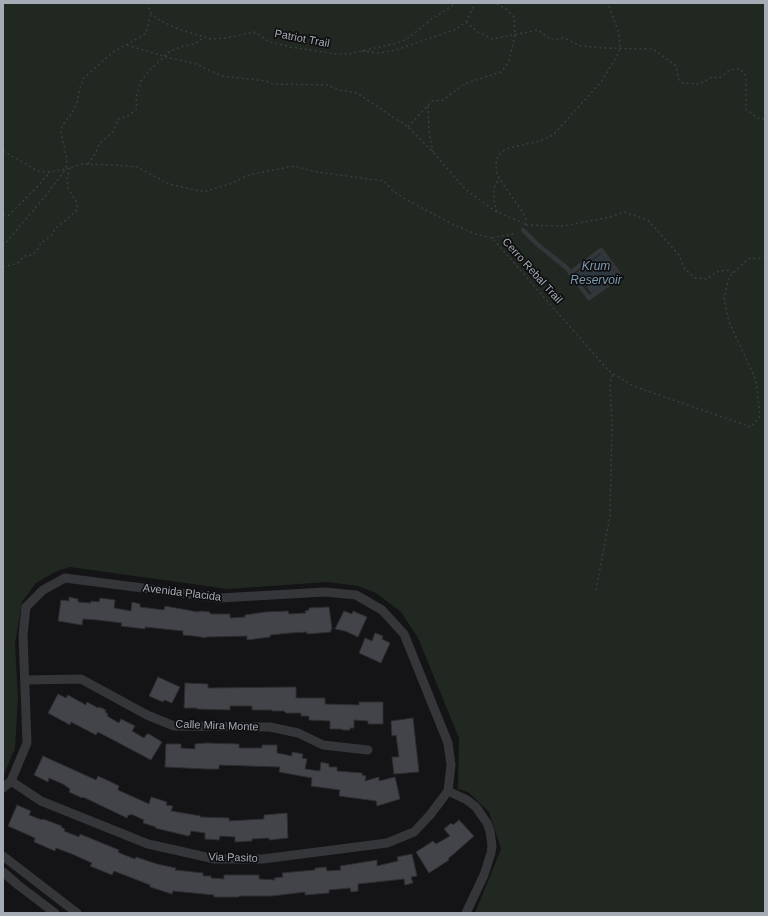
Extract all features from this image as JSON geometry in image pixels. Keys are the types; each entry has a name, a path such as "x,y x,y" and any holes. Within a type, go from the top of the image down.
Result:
{"street":[{"name":"Avenida Placida","path":"3,788 10,781 26,743 23,635 26,607 43,590 66,578 220,598 325,592 356,596 382,610 404,634 448,743 451,765 448,791"},
{"name":"Calle Mira Monte","path":"25,680 81,679 147,715 174,726 270,727 298,733 323,745 368,750"},
{"name":"Via Pasito","path":"10,781 41,800 148,844 215,859 263,859 387,843 414,832 434,810 448,791"},
{"path":"448,791 467,800 476,808 487,823 490,831 492,846 491,853 484,874 466,913"},
{"path":"3,856 77,913"},
{"path":"3,872 55,913"}],"lane":[{"path":"523,230 537,244 568,269 570,273 589,298 619,277 617,271 601,250 570,273"}],"path":[{"path":"3,246 66,169 67,159 61,133 62,126 72,113 77,102 80,84 84,78 113,52 142,36 146,32 151,13 147,3"},
{"name":"Patriot Trail","path":"151,13 160,20 178,29 211,39 227,38 254,32 270,42 290,47 336,54 349,54 397,43 407,39 432,19 456,3"},
{"path":"360,51 379,53 396,50 454,30 466,22 475,3"},
{"path":"408,127 432,101 443,100 464,84 500,72 509,62 515,35 514,17 505,8 495,3"},
{"path":"492,238 517,233 523,230 526,225 526,219 521,210 499,178 496,171 498,156 509,148 540,142 553,135 601,82 617,56 620,48 619,34 608,3"},
{"path":"466,22 478,32 492,39 538,30 551,40 564,38 581,46 653,49 676,66 679,80 683,83 700,84 712,78 719,78 730,70 740,69 746,76 746,109 757,118 765,118"},
{"path":"88,164 96,152 100,142 113,132 118,119 128,116 137,109 136,98 141,81 149,71 169,52 183,46 195,44 204,37"},
{"path":"127,45 196,64 222,76 266,81 273,84 327,85 339,90 357,93 408,127 433,152 465,189 498,212 526,225 564,226 610,217 624,212 648,220 679,255 684,268 695,278 707,279 716,272 727,270 734,273"},
{"path":"428,106 429,132 433,152"},
{"path":"3,151 38,171 50,172"},
{"name":"Cerro Rebal Trail","path":"50,172 83,164 116,165 137,168 169,184 203,192 230,184 249,175 294,166 317,172 384,181 393,191 407,200 456,226 476,234 492,238 609,371 633,386 751,427 760,416 756,380 729,322 724,298 730,277 748,259 765,258"},
{"path":"3,267 15,264 24,256 31,255 36,252 41,243 51,236 56,228 76,211 76,201 68,188 68,173 70,168"},
{"path":"3,216 10,215 50,172"},
{"path":"498,212 494,201 494,188 499,178"},
{"path":"596,590 610,516 612,421 610,386 611,377 614,374"}],"shaded area":[{"path":"3,3 765,3 765,913 475,913 501,849 489,812 468,792 458,789 459,738 418,638 401,612 376,593 358,586 327,582 228,589 70,567 57,571 36,583 22,602 15,644 18,698 15,748 3,777"}],"water":[{"name":"Krum Reservoir","path":"601,254 617,275 592,294 576,273"}],"building":[{"path":"69,597 78,599 78,602 91,603 91,601 99,602 100,598 115,600 114,608 131,611 132,602 140,604 140,607 164,610 165,606 198,612 210,612 210,614 230,614 230,618 245,617 245,615 265,612 288,611 289,614 306,613 305,611 309,610 309,608 329,607 332,629 331,632 307,634 307,632 290,633 270,635 270,637 247,640 247,636 206,638 183,635 183,631 121,626 122,623 97,620 83,619 82,625 58,621 61,600 69,601"},
{"path":"344,611 352,614 353,611 367,617 358,637 345,631 335,629"},
{"path":"375,633 383,636 382,639 390,643 381,663 359,653 365,638 372,641"},
{"path":"158,677 180,687 172,703 164,700 163,702 149,696"},
{"path":"185,683 208,684 208,688 296,687 296,698 325,698 325,704 359,705 359,702 383,702 383,724 368,724 368,721 354,720 354,728 350,728 350,730 342,730 330,729 330,721 309,720 309,716 301,716 301,713 286,713 284,711 272,710 252,710 252,706 230,706 230,710 184,708"},
{"path":"58,694 66,698 68,695 86,705 87,702 98,708 99,707 106,710 105,712 108,714 107,716 119,723 121,719 135,726 132,731 144,738 147,734 149,734 162,742 151,760 98,732 96,735 71,722 70,725 48,713"},
{"path":"413,718 419,772 394,774 392,757 399,757 396,735 392,736 391,721"},
{"path":"166,744 181,744 181,748 195,749 195,744 239,744 239,748 262,748 262,745 277,745 277,753 292,756 292,752 303,754 302,758 307,759 305,769 320,771 321,762 329,764 329,767 337,767 337,771 362,773 362,775 366,776 365,781 379,777 379,781 395,777 400,799 377,806 376,801 339,796 340,790 311,786 312,778 279,772 280,767 219,765 219,769 206,769 165,767"},
{"path":"43,756 96,780 98,776 119,786 118,790 149,804 151,797 167,802 166,805 173,806 171,811 201,816 200,817 229,818 229,821 264,819 264,815 287,813 288,838 269,840 269,838 252,839 252,841 235,842 235,837 220,836 219,840 205,839 205,833 191,831 190,835 188,836 155,828 156,827 143,823 144,820 131,814 128,815 127,818 69,792 70,789 63,784 49,778 48,782 34,775"},
{"path":"17,805 31,811 29,815 62,826 61,827 65,829 64,831 79,837 80,834 119,850 118,852 135,859 136,857 176,868 175,870 203,873 203,876 211,876 211,878 224,879 224,875 259,875 259,879 275,880 274,878 283,877 282,873 315,870 315,868 326,867 327,871 341,870 340,866 377,860 377,866 398,861 397,857 412,854 417,876 411,877 413,883 405,885 404,879 358,884 358,891 351,892 350,888 329,890 329,893 305,895 305,892 272,896 214,897 214,895 173,891 172,894 150,887 150,885 114,871 112,875 90,866 92,863 72,854 56,848 55,851 34,842 35,838 8,826"},
{"path":"459,820 474,836 448,859 449,860 429,873 416,852 433,841 436,844 450,836 444,829 451,823 453,825"}]}
